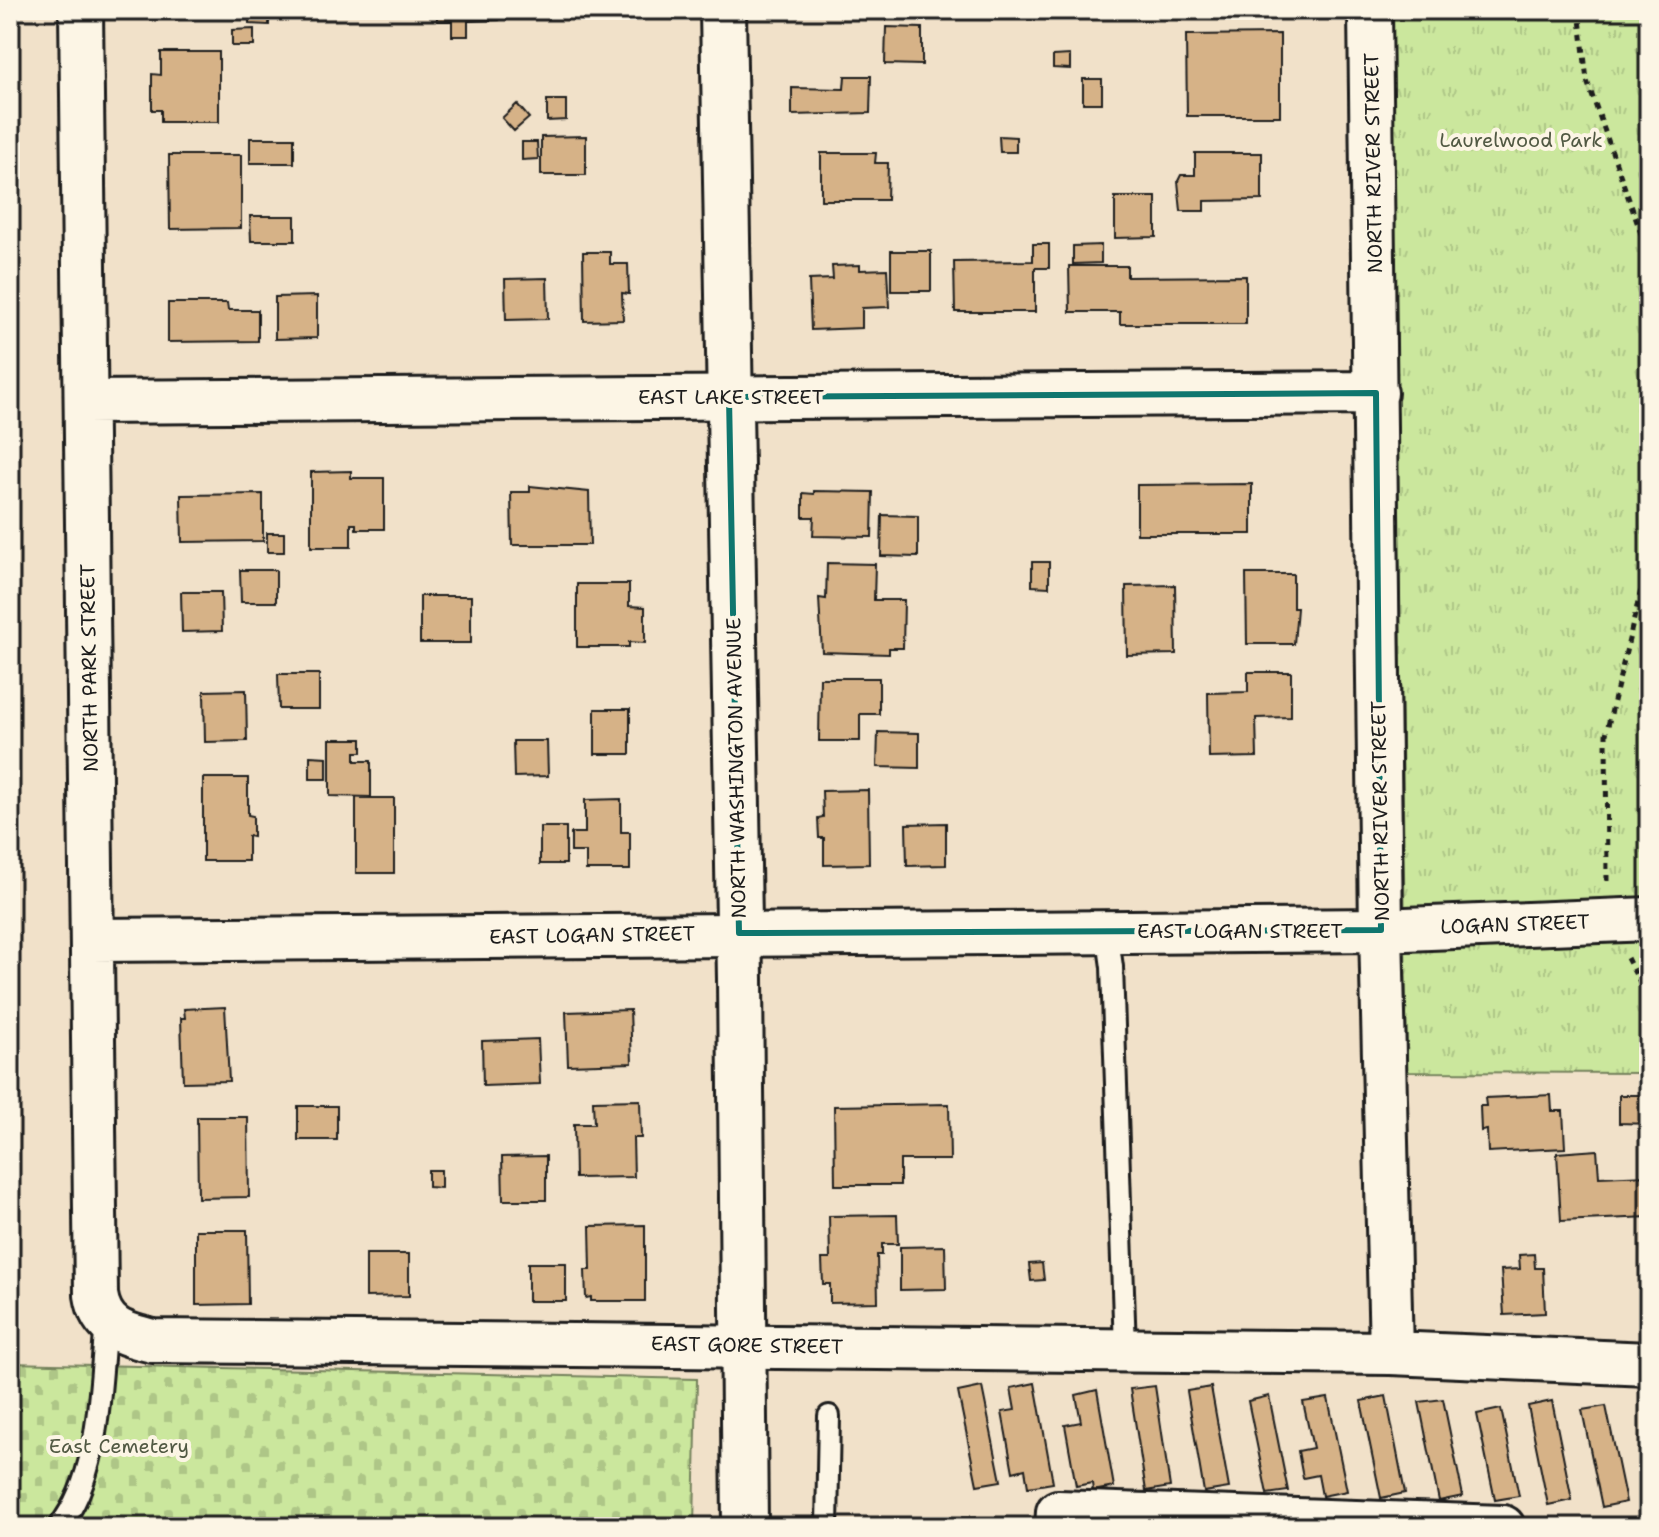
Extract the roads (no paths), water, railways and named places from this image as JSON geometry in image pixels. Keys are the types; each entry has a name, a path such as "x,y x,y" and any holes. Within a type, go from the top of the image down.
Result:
{"main road":[{"name":"NORTH WASHINGTON AVENUE","path":"723,10 739,933 745,1527"}],"street":[{"name":"NORTH PARK STREET","path":"81,10 96,1295 98,1310 106,1324"},
{"name":"NORTH RIVER STREET","path":"1370,10 1381,930 1391,1353"},
{"name":"EAST LAKE STREET","path":"86,402 1376,393"},
{"name":"LOGAN STREET","path":"1381,930 1649,919"},
{"name":"EAST LOGAN STREET","path":"92,940 1381,930"},
{"name":"EAST GORE STREET","path":"106,1324 126,1335 153,1341 744,1344 1391,1353"},
{"path":"1391,1353 1649,1364"},
{"path":"1057,1527 1058,1512 1503,1527"}],"lane":[{"path":"1107,931 1112,967 1125,1349"},
{"path":"59,1527 74,1517 90,1452 106,1324"},
{"path":"827,1527 829,1416"}],"park label":[{"name":"Laurelwood Park","path":"1521,140"},
{"name":"East Cemetery","path":"119,1446"}]}
